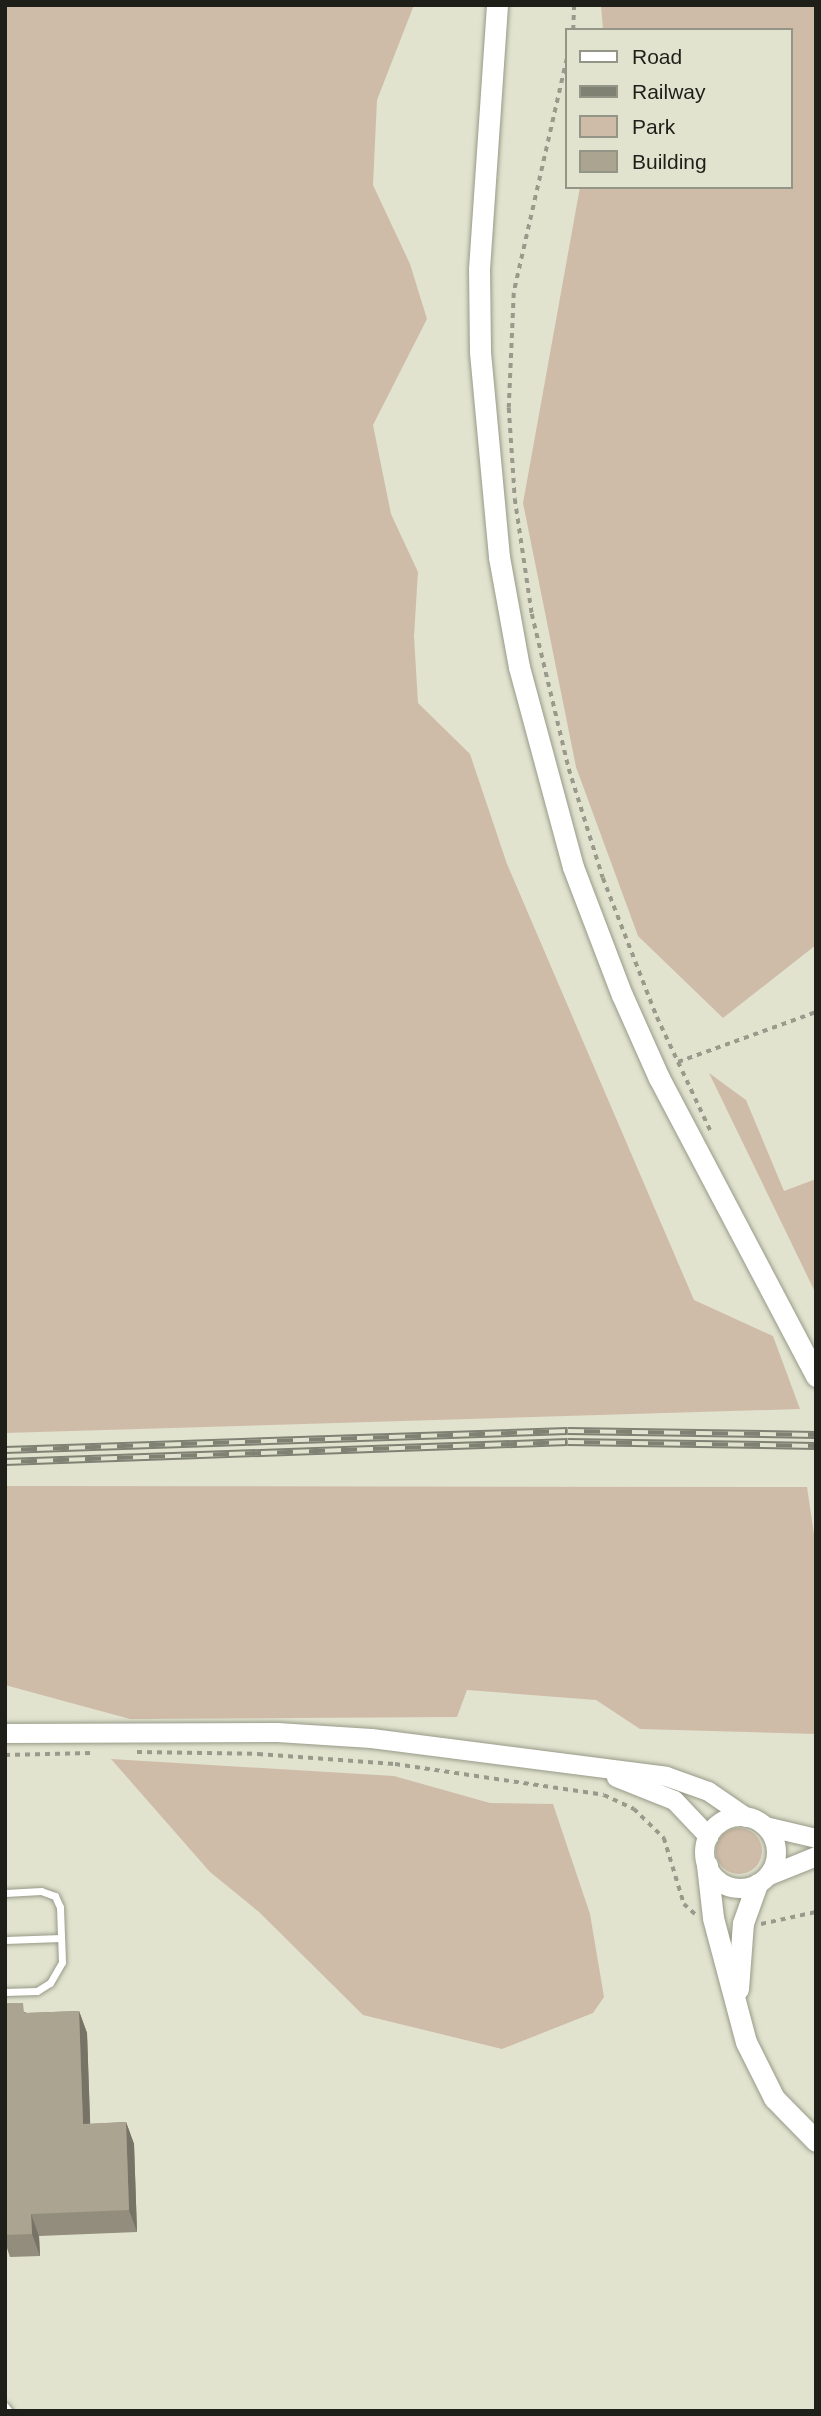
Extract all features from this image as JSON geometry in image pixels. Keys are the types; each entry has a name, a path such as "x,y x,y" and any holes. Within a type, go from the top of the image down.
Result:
{"main road":[{"path":"497,5 479,269 480,352 497,544 519,667 573,867 622,995 659,1078 816,1376"},
{"path":"707,1865 713,1918 737,2012 758,2072 774,2098 816,2141"},
{"path":"737,2012 743,1923 763,1879"}],"street":[{"path":"5,1733 277,1732 371,1738 666,1776 708,1791 746,1817 765,1826 816,1838"},
{"path":"582,1766 674,1800 708,1836"},
{"path":"746,1817 724,1820 708,1836 707,1865 722,1883 745,1888 816,1856"},
{"path":"763,1879 776,1850 765,1826"}],"lane":[{"path":"5,1893 41,1891 55,1896 60,1907 62,1962 50,1983 37,1991 5,1992"},
{"path":"5,1940 61,1938"},
{"path":"5,2406 9,2411"}],"path":[{"path":"573,28 574,5"},
{"path":"566,63 514,293 509,408 515,499 532,614 569,769 603,878 678,1062 716,1143"},
{"path":"678,1062 816,1012"},
{"path":"5,1755 98,1752"},
{"path":"124,1752 258,1754 395,1764 604,1795 650,1821 674,1862 684,1904 692,1912 713,1918"},
{"path":"743,1923 771,1924 816,1912"}],"green space":[{"path":"5,5 414,5 377,100 373,185 410,264 427,319 373,425 391,514 418,572 414,636 418,703 470,754 507,864 694,1300 773,1336 800,1409 5,1433"},
{"path":"601,5 816,5 816,945 723,1018 638,936 576,767 523,503 580,189 793,189 793,28 603,28"},
{"path":"709,1073 746,1100 784,1191 816,1179 816,1294"},
{"path":"5,1486 807,1487 816,1548 816,1734 640,1729 596,1700 467,1690 457,1717 130,1719 5,1685"},
{"path":"111,1759 394,1776 490,1803 553,1804 590,1914 604,1997 593,2013 502,2049 363,2015 259,1912 210,1872"},
{"path":"739,1828 755,1835 762,1851 755,1867 739,1874 723,1867 716,1851 723,1835"}],"building":[{"path":"5,2003 23,2003 24,2013 79,2011 83,2124 126,2122 129,2210 31,2214 32,2234 5,2235"}],"railway":[{"path":"5,1450 568,1431 816,1435"},
{"path":"5,1462 568,1442 816,1446"}]}
